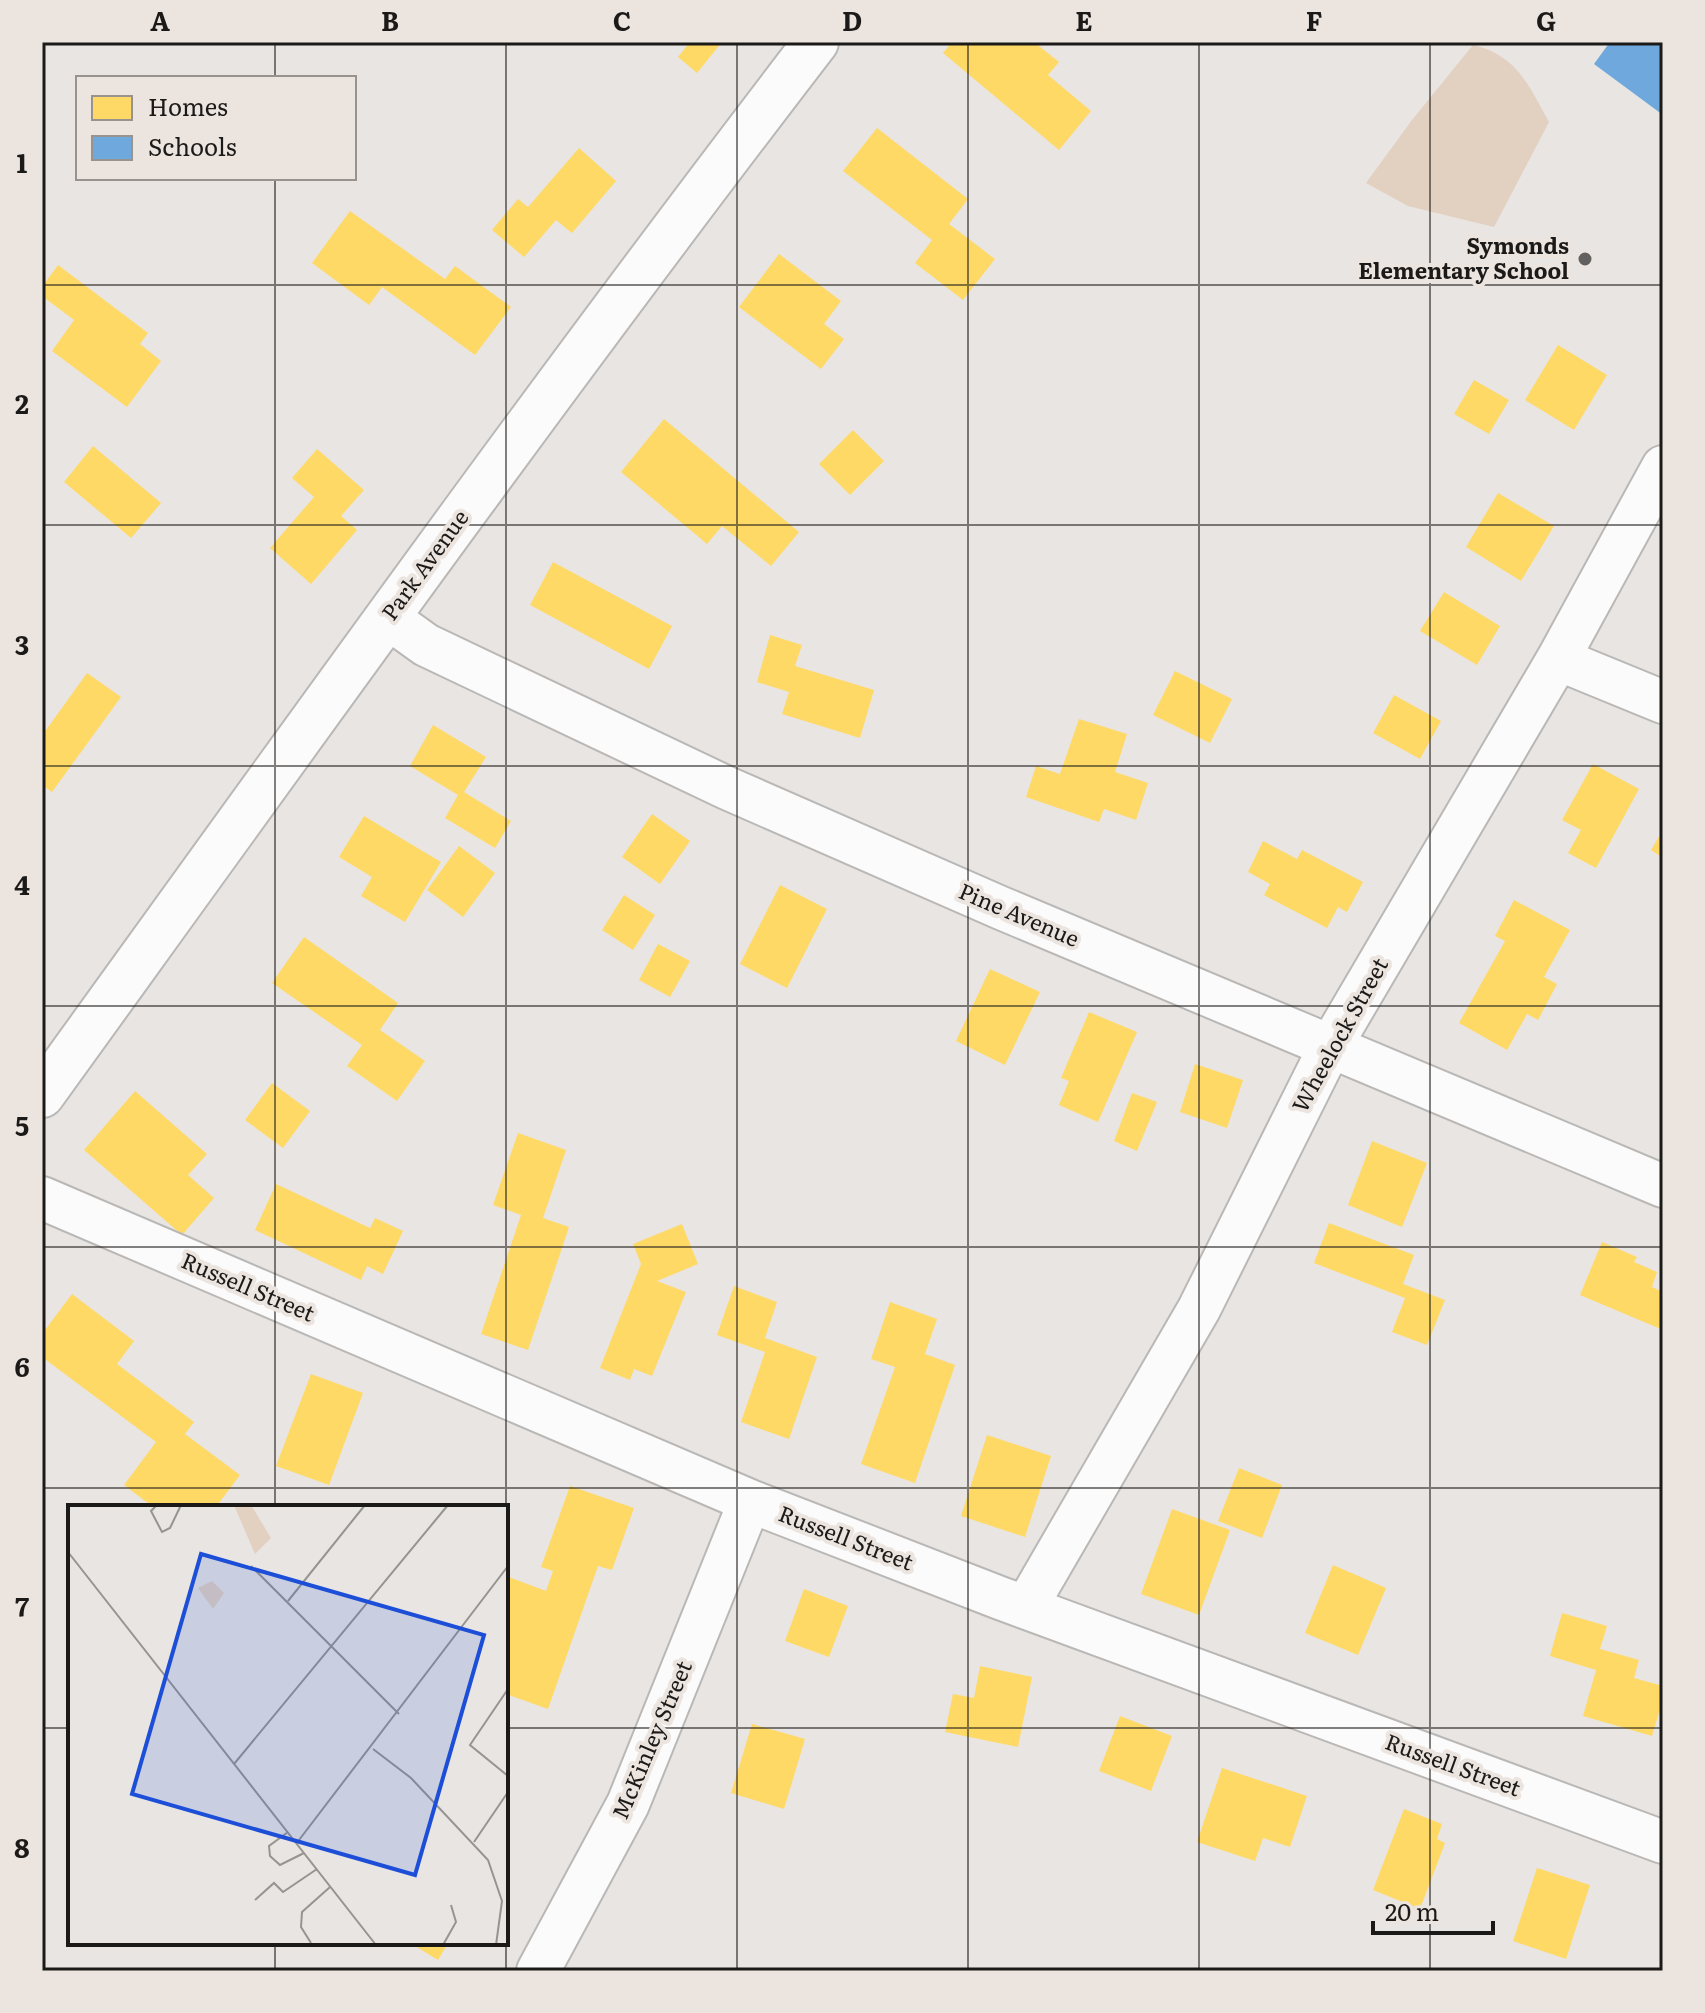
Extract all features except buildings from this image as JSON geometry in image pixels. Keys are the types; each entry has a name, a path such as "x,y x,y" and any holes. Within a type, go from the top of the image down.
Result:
{"street":[{"name":"Park Avenue","path":"42,1095 681,217 816,42"},
{"name":"Wheelock Street","path":"1026,1607 1199,1309 1330,1047 1558,659 1663,467"},
{"name":"Pine Avenue","path":"387,617 426,645 727,788 1663,1186"},
{"path":"1558,659 1663,702"},
{"name":"Russell Street","path":"42,1198 750,1501 1026,1607 1663,1842"},
{"name":"McKinley Street","path":"538,1971 628,1804 750,1501"}],"shaded area":[{"path":"1473,45 1501,56 1511,64 1528,84 1549,122 1494,227 1408,206 1366,183"}],"place":[{"name":"Symonds Elementary School","path":"1585,259"}]}
